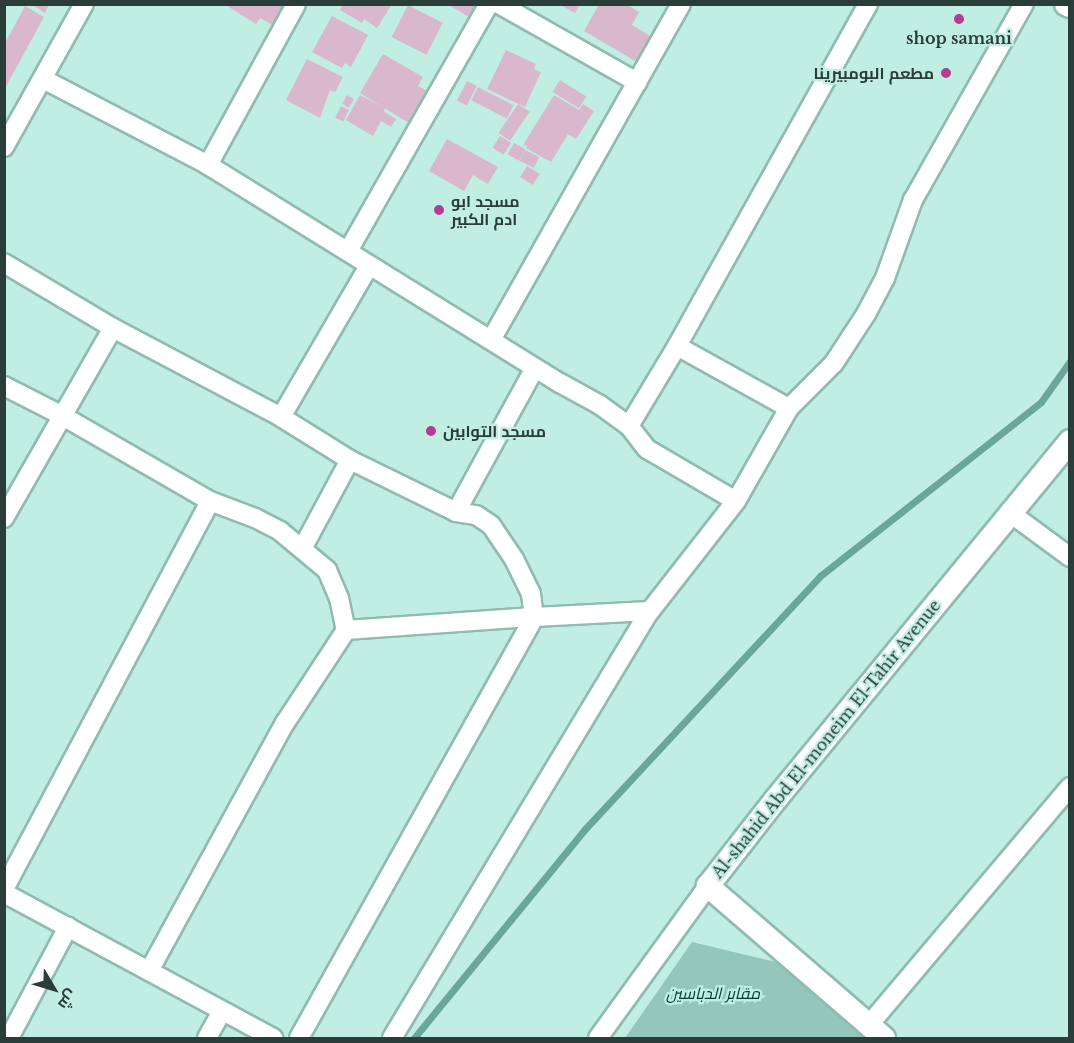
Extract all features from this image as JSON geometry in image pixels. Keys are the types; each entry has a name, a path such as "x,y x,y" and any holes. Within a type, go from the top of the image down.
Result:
{"street":[{"path":"4,147 84,4"},
{"path":"208,165 296,4"},
{"path":"348,250 489,4"},
{"path":"499,4 637,82"},
{"path":"491,340 681,4"},
{"path":"629,426 677,346 868,4"},
{"path":"392,1038 650,611 736,501 789,408 834,363 866,314 885,278 913,200 1024,4"},
{"path":"43,79 208,165 348,250 369,266 600,405 629,426 647,449 736,501"},
{"path":"4,263 113,328 281,417 350,460 456,512 476,515 491,525 514,559 531,594 534,617 298,1038"},
{"path":"281,417 369,266"},
{"path":"4,518 61,415 113,328"},
{"path":"677,346 789,408"},
{"path":"456,512 536,368"},
{"path":"4,386 61,415 210,501 255,518 280,531 327,570 339,598 346,630 285,723 149,971"},
{"name":"Al-shahid Abd El-moneim El-Tahir Avenue","path":"876,1032 708,886 1009,512 1070,441"},
{"path":"302,549 350,460"},
{"path":"210,501 4,891 273,1038"},
{"path":"1009,512 1070,556"},
{"path":"346,630 650,611"},
{"path":"876,1032 1070,787"},
{"path":"598,1038 708,886"},
{"path":"9,1038 68,927"},
{"path":"207,1038 222,1011"}],"green space":[{"name":"مقابر الدباسين","path":"692,942 776,962 866,1038 625,1038"}],"building":[{"path":"31,4 49,4 45,13"},
{"path":"224,4 289,4 276,27 260,18 256,24"},
{"path":"343,4 392,4 377,28 364,19 362,23 340,10"},
{"path":"447,4 476,4 469,17"},
{"path":"559,4 580,4 575,13"},
{"path":"599,4 626,4 639,12 632,25 652,37 637,62 584,31"},
{"path":"408,5 443,23 426,55 392,37"},
{"path":"25,6 44,17 4,90 4,45"},
{"path":"332,16 368,35 351,67 345,63 342,68 312,52"},
{"path":"506,50 536,64 534,69 541,72 525,107 487,89"},
{"path":"383,54 423,77 418,86 431,93 412,125 360,93"},
{"path":"307,59 343,77 335,92 330,90 320,118 286,100"},
{"path":"560,80 586,96 579,108 553,92"},
{"path":"467,81 477,86 467,106 457,101"},
{"path":"478,87 514,105 507,119 471,100"},
{"path":"347,95 354,99 349,108 342,104"},
{"path":"360,95 385,108 384,112 396,119 391,127 381,121 373,136 346,120"},
{"path":"554,95 579,110 583,104 594,111 576,139 568,134 551,162 523,145"},
{"path":"518,104 530,112 510,141 498,133"},
{"path":"341,106 349,110 343,122 335,118"},
{"path":"500,136 511,143 504,155 493,148"},
{"path":"447,139 498,167 488,184 473,175 464,191 429,171"},
{"path":"514,143 525,149 519,161 508,154"},
{"path":"525,150 539,157 534,168 520,161"},
{"path":"527,166 540,174 533,185 520,177"}],"waterway":[{"path":"414,1038 585,829 820,576 1041,402 1070,361"}],"place":[{"name":"shop samani","path":"959,19"},
{"name":"مطعم البومبيرينا","path":"946,73"},
{"name":"مسجد ابو ادم الكبير","path":"439,210"},
{"name":"مسجد التوابين","path":"431,431"}]}
